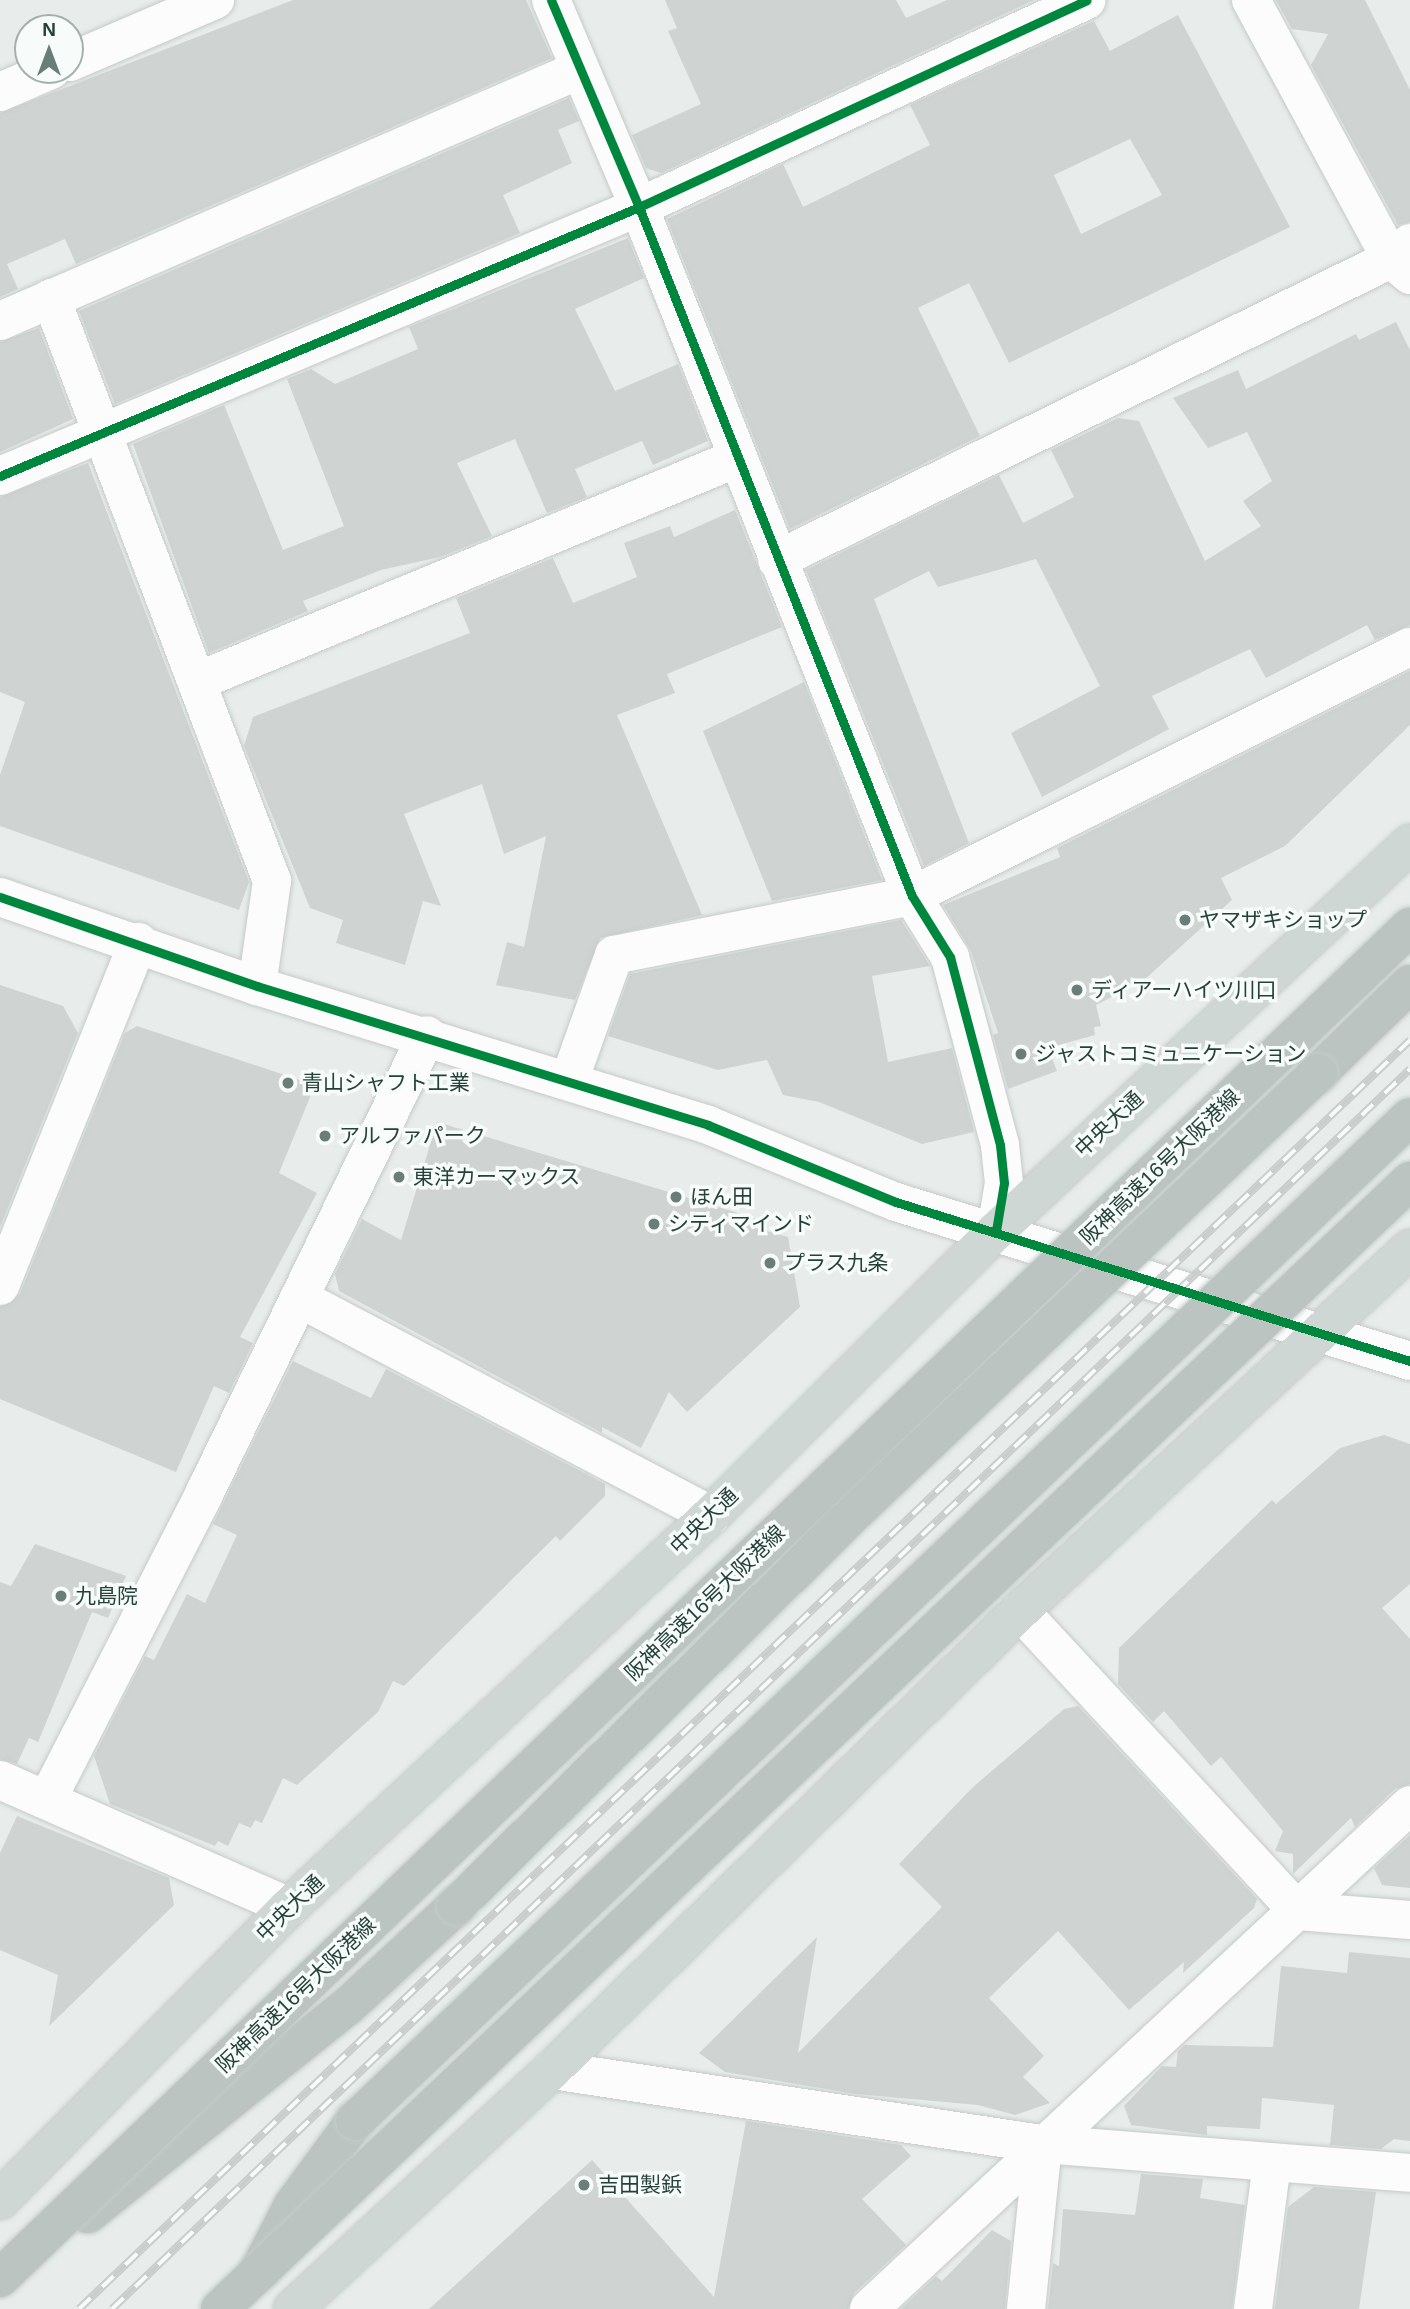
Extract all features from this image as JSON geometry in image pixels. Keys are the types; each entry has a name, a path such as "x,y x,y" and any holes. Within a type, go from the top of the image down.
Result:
{"highway":[{"name":"阪神高速16号大阪港線","path":"0,2276 1410,927"},
{"path":"0,2276 47,2246 348,2006 847,1520 1410,984"},
{"path":"239,2309 293,2205 355,2121 1410,1117"},
{"path":"220,2309 1410,1181"}],"main road":[{"name":"中央大通","path":"0,2200 289,1907 710,1515 996,1231 1410,844"},
{"path":"293,2309 552,2070 1020,1611 1321,1335 1410,1249"}],"street":[{"path":"84,56 215,0"},
{"path":"551,0 639,207 735,459 912,896 950,957 1000,1145 1003,1183 996,1231"},
{"path":"0,476 107,435 639,207 1086,0"},
{"path":"777,560 1404,259 1251,0"},
{"path":"0,321 579,70"},
{"path":"0,92 19,84"},
{"path":"51,298 107,435 272,881 257,986"},
{"path":"198,681 735,459"},
{"path":"569,1081 614,955 912,896 1410,647"},
{"path":"0,897 138,942 257,986 427,1035 708,1125 896,1202 1410,1361"},
{"path":"0,1286 138,942"},
{"path":"47,1800 299,1298 427,1035"},
{"path":"299,1298 710,1515"},
{"path":"1020,1611 1298,1911 1410,1920"},
{"path":"0,1780 289,1907"},
{"path":"869,2309 1043,2144 1410,1805"},
{"path":"552,2070 1043,2144 1410,2173"},
{"path":"1026,2309 1043,2144"},
{"path":"1252,2309 1272,2163"}],"building":[{"path":"293,0 526,0 552,58 76,264 65,239 7,264 18,289 0,297 0,113 75,84 84,84 84,81"},
{"path":"665,0 896,0 906,18 947,0 1034,0 661,173 646,168 632,135 701,104 668,31 677,28"},
{"path":"1276,0 1365,0 1410,90 1410,222 1398,225 1311,65 1328,34 1292,29"},
{"path":"1178,15 1290,227 1009,363 969,283 918,308 980,436 790,529 667,219 783,164 803,207 930,145 910,105 1094,21 1110,51","holes":["1130,139 1162,195 1081,234 1054,175"]},
{"path":"569,98 579,121 558,130 572,163 503,195 520,233 115,404 79,311"},
{"path":"628,238 644,278 575,309 615,391 678,364 708,441 653,465 642,441 575,469 587,497 547,513 515,439 457,463 492,536 440,557 381,570 303,601 308,611 209,653 133,444 224,405 283,550 344,526 287,379 311,369 335,384 418,349 409,327"},
{"path":"1396,322 1410,350 1410,625 1375,640 1367,625 1266,678 1250,649 1152,696 1169,729 1042,797 1011,733 1100,686 1036,559 938,587 929,571 874,599 969,843 924,866 806,570 999,475 1023,523 1074,497 1051,450 1118,418 1139,421 1205,561 1261,526 1243,501 1272,481 1247,432 1208,448 1173,398 1238,370 1246,389 1356,334 1359,340"},
{"path":"39,328 73,419 0,452 0,342"},
{"path":"88,463 249,882 239,910 0,826 0,775 25,702 0,692 0,497"},
{"path":"735,510 782,627 667,674 675,693 617,715 702,915 600,938 575,1000 496,985 507,942 524,947 546,836 504,854 482,784 404,814 441,906 423,901 405,965 336,943 343,920 310,908 244,746 253,717 470,633 456,598 553,558 573,603 637,577 624,543 670,526 674,537"},
{"path":"1410,671 1410,725 1285,846 1221,878 1232,900 1143,981 1096,1005 1101,1026 1094,1027 1095,1035 1048,1048 1057,1071 1008,1089 993,1035 998,1033 971,951 943,905 1060,857 1057,848"},
{"path":"804,682 882,880 772,901 703,731"},
{"path":"901,920 930,966 872,976 888,1062 952,1048 974,1132 922,1144 819,1102 783,1095 767,1060 718,1070 608,1036 630,974"},
{"path":"0,985 63,1006 78,1033 0,1227"},
{"path":"137,1026 315,1085 279,1173 317,1193 240,1337 253,1343 229,1393 214,1386 176,1472 0,1399 0,1307 20,1294 125,1033"},
{"path":"437,1122 755,1218 753,1227 788,1237 800,1307 687,1412 669,1392 641,1448 602,1427 602,1433 339,1291 335,1274 362,1219 401,1240"},
{"path":"293,1361 371,1398 386,1369 605,1484 605,1496 560,1541 556,1536 404,1686 393,1681 378,1712 297,1785 283,1778 262,1823 255,1820 251,1828 239,1823 228,1846 218,1841 215,1846 110,1804 94,1756 145,1656 154,1660 187,1594 205,1603 237,1535 213,1524"},
{"path":"1384,1435 1410,1444 1410,1584 1382,1608 1410,1639 1410,1784 1395,1789 1355,1827 1351,1818 1293,1874 1293,1854 1275,1851 1283,1831 1221,1757 1211,1766 1164,1711 1153,1722 1118,1684 1119,1648 1272,1500 1276,1504 1340,1448"},
{"path":"35,1544 126,1576 108,1618 92,1612 38,1742 29,1738 17,1764 0,1759 0,1582 11,1586"},
{"path":"1078,1706 1257,1899 1254,1908 1183,1973 1184,1962 1129,2010 1058,1931 989,1998 1044,2056 1023,2077 1050,2103 1015,2115 978,2105 856,2094 725,2072 699,2053 817,1937 798,2053 942,1907 899,1864 973,1787 1064,1709"},
{"path":"17,1816 169,1878 174,1905 49,2026 58,1975 0,1950 0,1853"},
{"path":"1410,1835 1410,1888 1382,1885 1374,1868"},
{"path":"1349,1952 1410,1958 1410,2141 1394,2139 1381,2149 1330,2145 1334,2105 1262,2098 1260,2129 1207,2126 1207,2135 1131,2125 1124,2106 1162,2066 1176,2067 1178,2051 1185,2045 1273,2047 1281,1966 1347,1973"},
{"path":"746,2121 901,2145 911,2156 862,2199 906,2245 854,2293 848,2309 429,2309 592,2160 714,2297"},
{"path":"1141,2174 1203,2179 1200,2198 1245,2205 1232,2309 1048,2309 1053,2263 1059,2266 1063,2209 1135,2215"},
{"path":"1314,2187 1376,2192 1359,2309 1275,2309 1288,2207"},
{"path":"992,2230 1011,2241 1005,2309 901,2309 936,2276 942,2281"}],"railway":[{"path":"79,2309 1410,1040"},
{"path":"112,2309 1410,1069"}],"cycle path":[{"path":"551,0 639,207 912,896 950,957 1000,1145 1004,1183 996,1231"},
{"path":"0,476 639,207 1086,0"},
{"path":"0,897 257,986 708,1125 896,1202 1410,1361"}],"place":[{"name":"ヤマザキショップ","path":"1185,920"},
{"name":"ディアーハイツ川口","path":"1077,990"},
{"name":"ジャストコミュニケーション","path":"1021,1054"},
{"name":"青山シャフト工業","path":"288,1083"},
{"name":"アルファパーク","path":"325,1136"},
{"name":"東洋カーマックス","path":"399,1177"},
{"name":"ほん田","path":"676,1197"},
{"name":"シティマインド","path":"654,1224"},
{"name":"プラス九条","path":"770,1263"},
{"name":"九島院","path":"61,1596"},
{"name":"吉田製鋲","path":"584,2185"}]}
